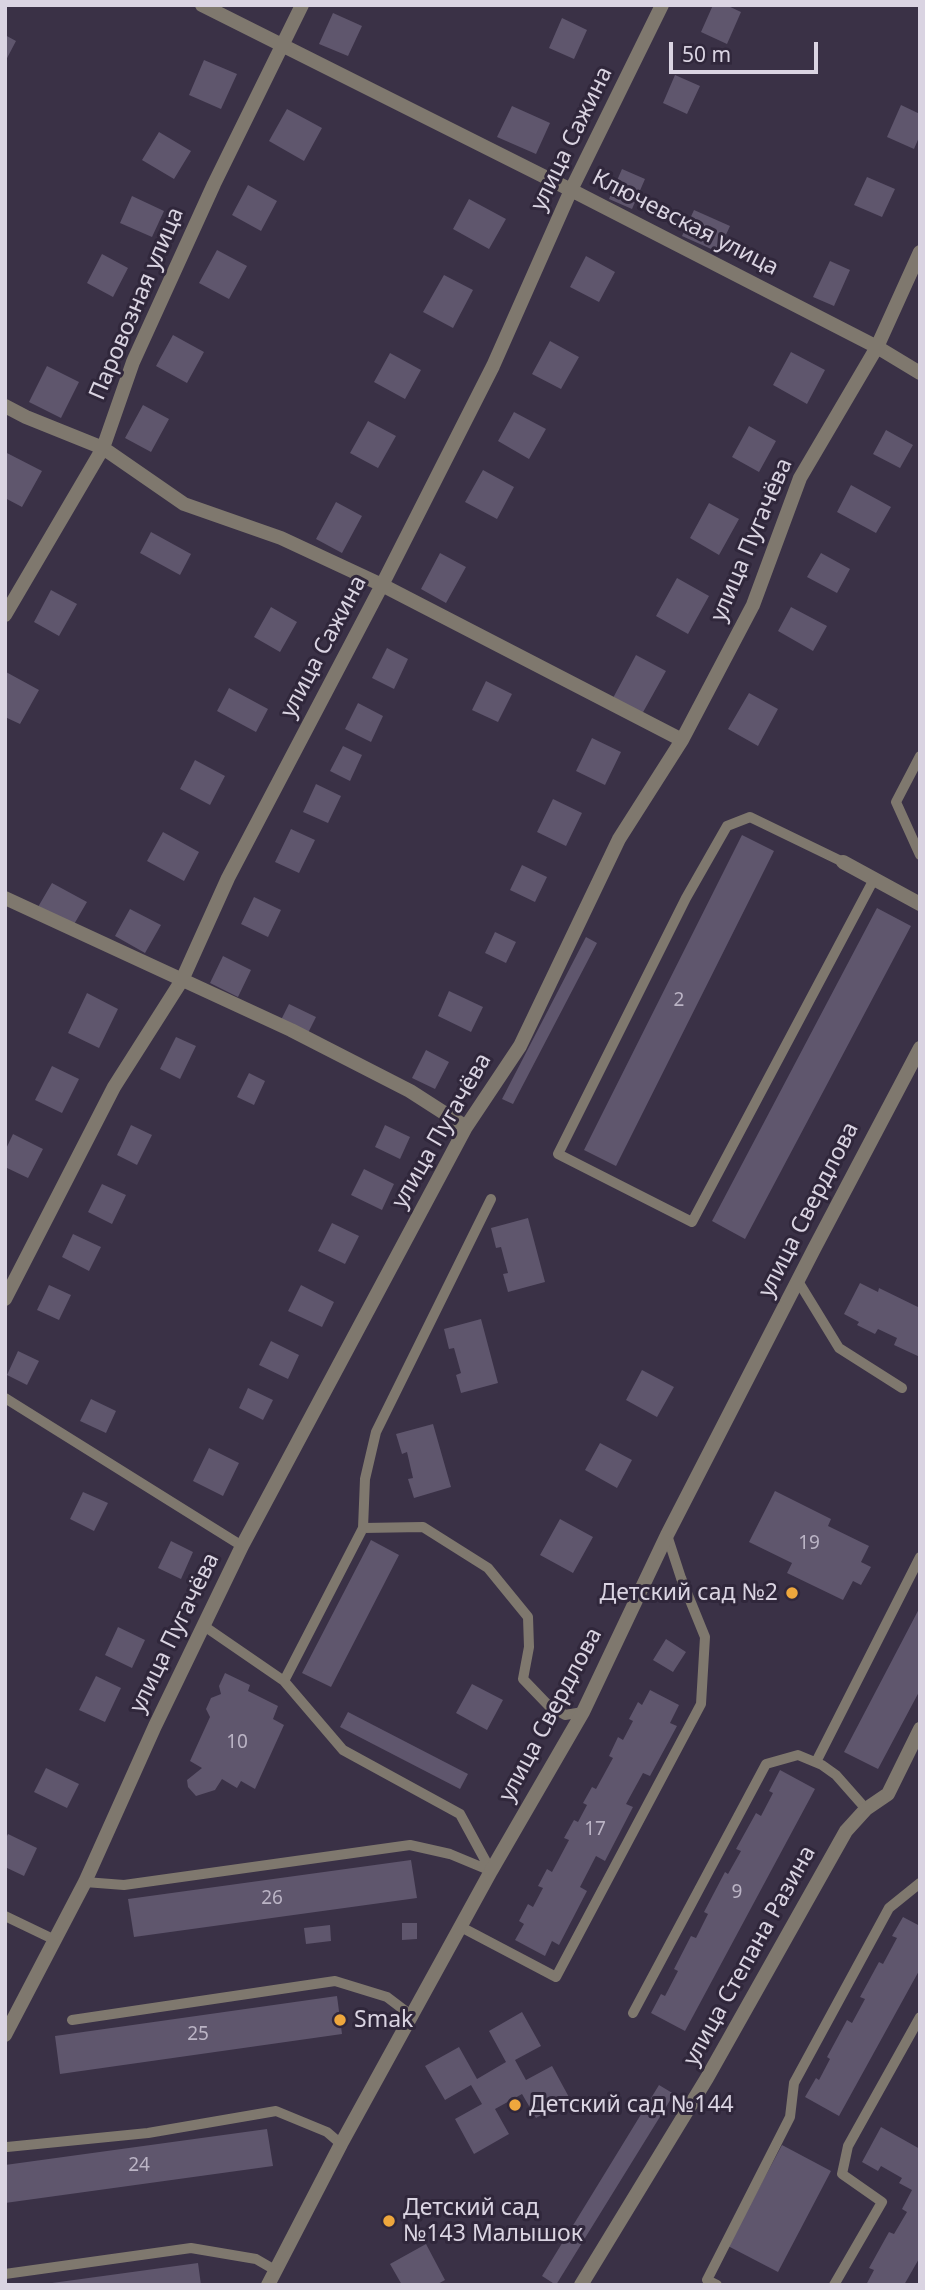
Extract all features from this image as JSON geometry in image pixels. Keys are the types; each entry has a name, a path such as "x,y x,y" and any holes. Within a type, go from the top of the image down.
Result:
{"street":[{"name":"Ключевская улица","path":"202,5 571,190 877,347 920,373"},
{"name":"Паровозная улица","path":"5,615 103,448 133,362 214,184 302,5"},
{"name":"улица Сажина","path":"5,1299 114,1087 182,980 228,878 493,366 571,190 662,5"},
{"name":"улица Пугачёва","path":"5,2035 85,1882 155,1726 242,1546 466,1127 520,1046 619,839 681,740 753,605 800,478 877,347 920,252"},
{"path":"5,406 103,448 184,504 281,538 382,585 681,740"},
{"path":"843,862 920,904"},
{"path":"5,898 291,1030 410,1091 466,1127"},
{"name":"улица Свердлова","path":"268,2285 341,2144 491,1871 583,1712 667,1535 920,1048"},
{"name":"улица Степана Разина","path":"581,2285 707,2078 846,1831 866,1809 888,1794 920,1729"}],"lane":[{"path":"920,756 896,802 920,855"},
{"path":"843,862 750,817 727,826 686,898 558,1154 692,1223 874,879"},
{"path":"284,1681 363,1528 365,1479 376,1432 491,1199"},
{"path":"797,1281 839,1348 902,1388"},
{"path":"5,1398 242,1546"},
{"path":"363,1528 423,1527 488,1568 528,1617 529,1647 523,1679 549,1706 565,1714 583,1712"},
{"path":"461,1927 556,1977 701,1704 705,1637 667,1535"},
{"path":"816,1762 920,1557"},
{"path":"204,1626 284,1681 343,1750 460,1814 491,1871"},
{"path":"633,2013 766,1764 798,1755 816,1762 836,1775 866,1809"},
{"path":"85,1882 124,1885 410,1845 450,1854 491,1871"},
{"path":"717,2285 707,2280 790,2117 794,2083 889,1908 920,1883"},
{"path":"5,1916 54,1940"},
{"path":"72,2020 335,1980 387,1997 412,2016"},
{"path":"834,2285 882,2202 842,2174 848,2146 920,2017"},
{"path":"6,2147 148,2133 276,2111 327,2132 341,2144"},
{"path":"5,2274 191,2248 256,2259 275,2270"}],"building":[{"path":"713,5 726,5 741,12 727,44 701,32"},
{"path":"333,13 362,26 348,56 319,44"},
{"path":"562,18 587,30 574,59 549,48"},
{"path":"5,35 16,41 5,62"},
{"path":"204,60 237,74 221,109 189,95"},
{"path":"675,75 700,86 687,114 663,103"},
{"path":"901,105 920,114 920,135 914,149 887,137"},
{"path":"512,106 550,123 536,154 497,137"},
{"path":"287,109 322,128 304,161 269,141"},
{"path":"159,132 191,151 174,179 142,160"},
{"path":"622,169 645,179 632,209 609,199"},
{"path":"867,177 895,189 882,217 854,205"},
{"path":"248,185 277,201 261,231 232,215"},
{"path":"132,196 164,211 152,237 120,223"},
{"path":"469,199 506,219 489,249 453,229"},
{"path":"694,210 730,226 718,252 682,236"},
{"path":"217,250 247,266 229,299 199,283"},
{"path":"102,254 128,268 113,297 87,283"},
{"path":"586,256 615,272 599,302 570,287"},
{"path":"830,261 850,270 834,306 813,297"},
{"path":"444,275 473,290 453,328 423,312"},
{"path":"173,335 204,352 187,383 156,366"},
{"path":"550,341 579,357 561,389 532,374"},
{"path":"791,352 825,370 807,404 773,385"},
{"path":"390,353 421,370 405,399 374,382"},
{"path":"47,366 79,382 61,418 29,402"},
{"path":"143,405 169,419 151,452 125,438"},
{"path":"514,412 546,429 529,459 498,441"},
{"path":"368,421 396,436 378,468 350,453"},
{"path":"749,426 776,441 759,472 732,457"},
{"path":"886,430 913,445 900,468 873,454"},
{"path":"5,452 42,471 22,507 5,498"},
{"path":"483,470 514,487 497,519 465,502"},
{"path":"851,485 891,507 876,533 837,512"},
{"path":"336,502 362,516 342,553 316,539"},
{"path":"709,503 739,519 719,555 690,538"},
{"path":"151,532 191,554 180,575 140,553"},
{"path":"440,553 466,567 446,603 421,589"},
{"path":"821,553 850,569 837,593 807,577"},
{"path":"677,578 709,596 688,634 656,616"},
{"path":"51,590 77,604 59,636 34,622"},
{"path":"271,607 297,622 280,652 254,637"},
{"path":"791,607 827,626 813,651 778,631"},
{"path":"387,648 408,659 394,689 372,678"},
{"path":"636,655 666,671 642,714 613,698"},
{"path":"6,672 39,690 20,724 5,717"},
{"path":"486,681 512,694 498,722 472,710"},
{"path":"229,688 268,709 256,732 217,711"},
{"path":"749,693 778,709 758,746 728,729"},
{"path":"358,703 383,716 371,742 345,729"},
{"path":"592,738 621,752 605,785 576,771"},
{"path":"343,746 362,755 350,781 330,771"},
{"path":"195,760 225,776 210,805 180,789"},
{"path":"316,784 341,796 328,823 303,812"},
{"path":"553,799 582,813 566,846 537,832"},
{"path":"291,829 315,840 299,873 275,862"},
{"path":"163,832 199,852 184,881 147,861"},
{"path":"742,835 774,851 616,1166 584,1150"},
{"path":"522,865 547,877 535,902 510,890"},
{"path":"52,883 87,902 73,926 38,907"},
{"path":"254,897 281,910 268,937 241,924"},
{"path":"877,908 911,926 745,1239 712,1221"},
{"path":"130,909 161,925 145,953 115,936"},
{"path":"495,932 516,942 506,963 485,953"},
{"path":"586,937 597,943 513,1104 502,1099"},
{"path":"223,956 251,970 238,997 210,983"},
{"path":"449,991 483,1007 471,1032 438,1016"},
{"path":"87,993 118,1009 99,1048 68,1033"},
{"path":"289,1004 316,1017 306,1037 279,1024"},
{"path":"176,1037 196,1046 180,1079 160,1069"},
{"path":"426,1050 449,1062 435,1089 412,1078"},
{"path":"52,1066 79,1079 62,1113 35,1100"},
{"path":"249,1073 265,1081 254,1105 237,1097"},
{"path":"131,1125 152,1135 137,1165 117,1155"},
{"path":"385,1125 410,1137 400,1159 375,1147"},
{"path":"13,1134 43,1149 28,1178 5,1167 5,1151"},
{"path":"364,1169 394,1184 382,1210 351,1195"},
{"path":"102,1184 126,1195 112,1224 88,1212"},
{"path":"528,1218 545,1282 508,1292 503,1274 508,1273 501,1247 496,1248 491,1228"},
{"path":"332,1223 359,1236 345,1264 318,1251"},
{"path":"73,1234 101,1247 89,1271 62,1257"},
{"path":"860,1283 878,1292 879,1288 920,1308 920,1357 894,1345 897,1338 878,1329 875,1334 857,1325 859,1322 844,1314"},
{"path":"49,1285 71,1295 59,1320 37,1310"},
{"path":"301,1285 334,1302 322,1327 288,1311"},
{"path":"481,1319 498,1383 461,1393 456,1375 461,1373 454,1348 449,1349 444,1329"},
{"path":"271,1341 299,1355 288,1379 259,1365"},
{"path":"18,1351 39,1361 27,1385 7,1375"},
{"path":"642,1370 674,1387 657,1417 626,1400"},
{"path":"248,1388 273,1400 263,1420 239,1408"},
{"path":"91,1399 116,1411 106,1433 80,1421"},
{"path":"433,1424 451,1487 414,1498 408,1479 413,1478 407,1452 402,1454 396,1434"},
{"path":"600,1443 632,1460 617,1488 585,1470"},
{"path":"209,1448 239,1463 223,1496 193,1481"},
{"path":"775,1491 831,1519 828,1526 869,1546 861,1562 871,1567 861,1585 853,1581 843,1600 787,1573 792,1563 749,1542"},
{"path":"83,1492 108,1503 94,1531 70,1519"},
{"path":"560,1519 593,1537 573,1573 540,1555"},
{"path":"371,1540 399,1555 331,1687 302,1673"},
{"path":"171,1541 193,1552 181,1579 158,1568"},
{"path":"920,1607 920,1690 878,1769 844,1752"},
{"path":"118,1627 145,1640 132,1668 105,1655"},
{"path":"666,1639 686,1652 673,1672 653,1660"},
{"path":"225,1673 250,1685 248,1691 278,1706 273,1719 284,1725 255,1789 241,1781 237,1788 222,1779 215,1790 196,1796 188,1787 187,1780 202,1768 190,1761 210,1717 206,1709 211,1698 221,1694 219,1686"},
{"path":"96,1676 121,1688 105,1722 79,1710"},
{"path":"472,1684 503,1700 487,1730 456,1713"},
{"path":"650,1690 679,1705 670,1723 677,1726 650,1776 643,1773 626,1804 633,1807 605,1861 596,1856 580,1887 587,1891 559,1945 552,1941 545,1956 515,1940 524,1924 519,1921 528,1904 533,1907 543,1888 538,1886 547,1869 552,1872 569,1840 564,1838 574,1820 578,1822 587,1805 583,1803 592,1787 596,1789 613,1758 609,1756 618,1737 623,1740 633,1721 629,1719 638,1702 642,1705"},
{"path":"348,1712 468,1774 460,1789 340,1727"},
{"path":"46,1768 79,1784 67,1808 34,1792"},
{"path":"780,1770 815,1789 685,2031 651,2013 661,1994 665,1996 678,1971 674,1969 691,1936 696,1938 708,1914 704,1912 725,1872 728,1874 741,1851 736,1849 756,1813 761,1816 773,1793 769,1791"},
{"path":"8,1834 37,1848 24,1876 5,1867 5,1840"},
{"path":"411,1860 417,1898 134,1937 128,1899"},
{"path":"903,1917 920,1926 920,1969 839,2116 805,2097 816,2078 819,2080 830,2059 827,2057 847,2020 852,2023 865,1999 860,1997 879,1962 883,1964 897,1938 892,1936"},
{"path":"402,1923 417,1923 417,1939 402,1940"},
{"path":"330,1925 331,1941 306,1944 304,1928"},
{"path":"337,1996 342,2034 60,2074 55,2036"},
{"path":"522,2012 541,2046 515,2060 526,2080 552,2066 570,2099 536,2118 522,2094 495,2109 509,2134 474,2154 455,2119 482,2104 471,2085 445,2100 425,2066 459,2047 477,2079 506,2062 489,2031"},
{"path":"659,2085 674,2094 556,2285 542,2276"},
{"path":"881,2127 920,2149 920,2257 904,2285 866,2285 874,2270 869,2268 889,2232 894,2234 907,2212 902,2209 912,2190 899,2183 902,2178 881,2166 878,2171 862,2162"},
{"path":"267,2129 273,2166 5,2203 5,2165"},
{"path":"782,2145 831,2171 778,2272 728,2246"},
{"path":"426,2244 445,2280 436,2285 402,2285 390,2264"},
{"path":"198,2263 201,2285 52,2285 52,2283"}],"place":[{"name":"Детский сад №2","path":"792,1593"},
{"name":"Smak","path":"340,2020"},
{"name":"Детский сад №144","path":"515,2105"},
{"name":"Детский сад №143 Малышок","path":"389,2221"}]}
